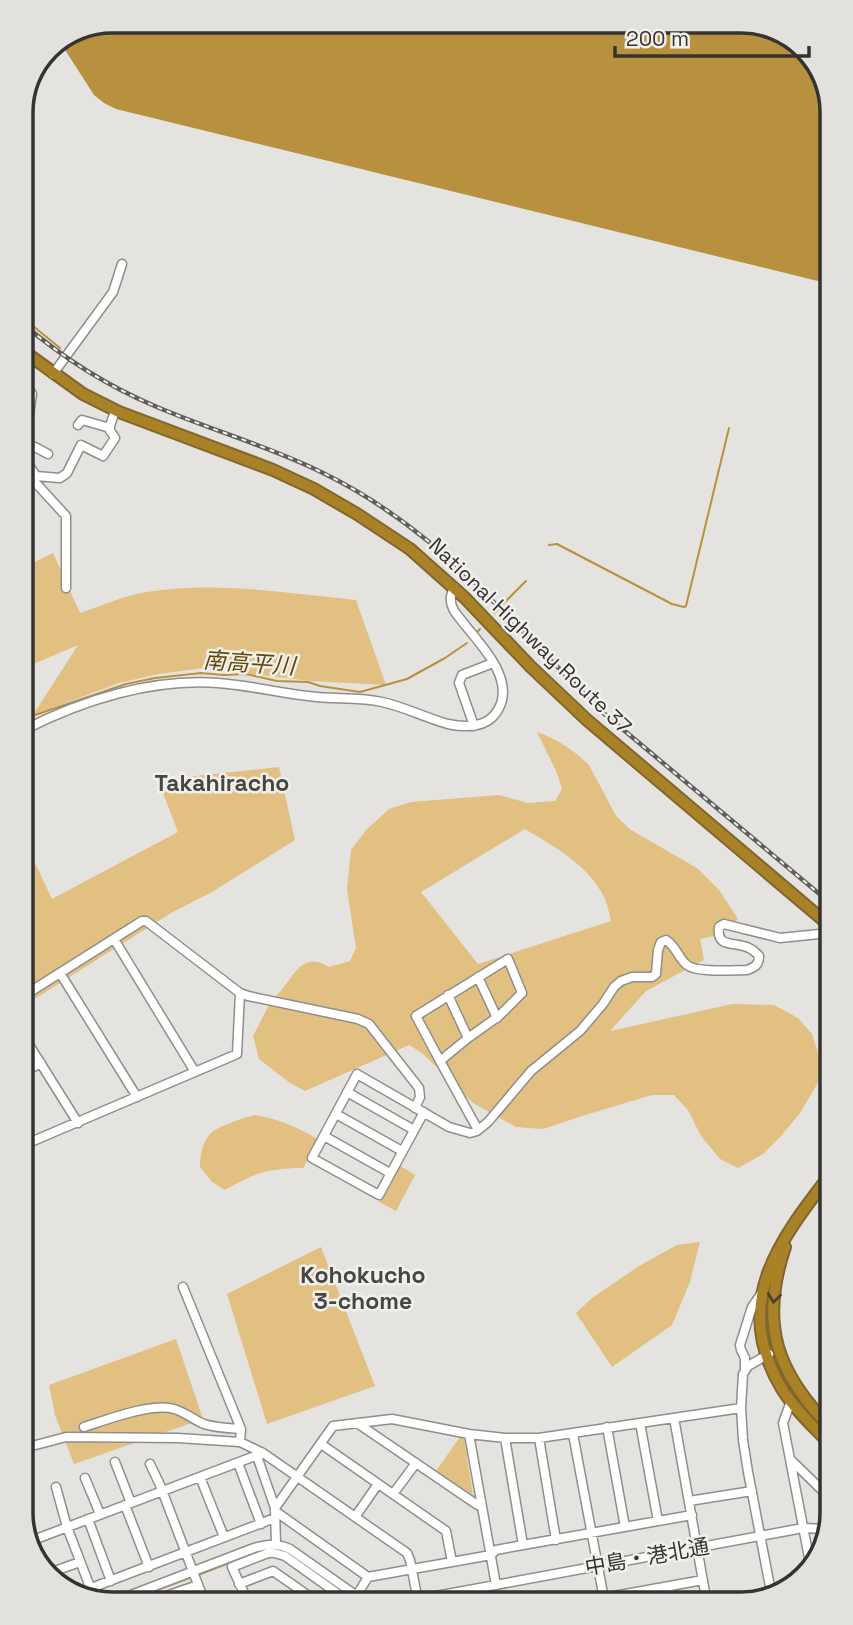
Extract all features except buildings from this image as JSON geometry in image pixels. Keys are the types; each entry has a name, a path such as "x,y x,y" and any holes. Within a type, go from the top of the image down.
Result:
{"highway":[{"name":"National Highway Route 37","path":"33,359 83,394 115,411 273,470 314,489 410,549 454,587 531,667 587,720 820,917"},
{"path":"820,1189 774,1258 760,1303 766,1355 782,1389 820,1433"},
{"path":"790,1231 782,1255 772,1318 778,1350 786,1368 806,1400 820,1416"}],"street":[{"path":"53,374 113,292 122,264"},
{"path":"35,479 60,478 67,473 81,445 103,456 115,438 110,428 115,411"},
{"path":"78,425 82,420 110,428"},
{"path":"33,447 48,454"},
{"path":"33,475 66,516 66,588"},
{"path":"33,725 97,700 141,687 205,682 244,685 319,698 379,701 445,723 474,726 490,719 497,712 504,691 502,680 493,663 453,610 450,599 454,587"},
{"path":"474,726 459,683 462,675 493,663"},
{"path":"33,990 146,921 240,993 358,1019 369,1024 419,1088 420,1097 420,1110 414,1130 379,1195 312,1158 357,1074 420,1110 449,1127 470,1133 488,1122 531,1071 580,1031 621,981 632,977 652,977 656,974 661,942 666,940 672,944 692,969 747,970 759,962 758,956 751,948 726,943 720,939 719,927 724,925 780,938 820,934"},
{"path":"114,939 195,1072"},
{"path":"440,1061 497,1018 522,993 508,959 416,1016 440,1061 478,1130"},
{"path":"60,974 136,1097"},
{"path":"478,977 497,1018"},
{"path":"33,1141 237,1054 240,993"},
{"path":"448,995 468,1038"},
{"path":"33,1051 78,1123"},
{"path":"33,1067 41,1063"},
{"path":"347,1092 414,1130"},
{"path":"336,1114 402,1151"},
{"path":"324,1136 390,1173"},
{"path":"183,1287 241,1429 240,1441"},
{"path":"762,1292 752,1307 740,1345 745,1358 741,1408 743,1440 770,1586"},
{"path":"745,1369 778,1350"},
{"path":"791,1402 783,1423 808,1554"},
{"path":"84,1427 119,1415 157,1407 173,1408 218,1428 241,1429"},
{"path":"56,1488 67,1527 91,1588 261,1524 275,1513 297,1476 333,1426 392,1419 469,1434 539,1438 741,1408"},
{"path":"674,1418 705,1592"},
{"path":"357,1423 482,1507"},
{"path":"640,1423 658,1521"},
{"path":"607,1427 625,1527"},
{"path":"469,1434 496,1585"},
{"path":"573,1434 602,1592"},
{"path":"33,1446 66,1437 240,1441 297,1476 407,1553 414,1592"},
{"path":"505,1438 523,1545"},
{"path":"539,1438 556,1540"},
{"path":"321,1444 446,1531 452,1562"},
{"path":"38,1538 260,1455"},
{"path":"260,1455 275,1513 276,1545"},
{"path":"790,1459 820,1488"},
{"path":"115,1462 149,1567"},
{"path":"238,1463 261,1524"},
{"path":"393,1494 416,1463"},
{"path":"150,1464 201,1592"},
{"path":"200,1477 224,1537"},
{"path":"85,1478 100,1514"},
{"path":"355,1517 378,1484"},
{"path":"689,1501 752,1491"},
{"path":"275,1513 368,1577 491,1555 495,1550 692,1514"},
{"path":"88,1519 111,1581"},
{"name":"中島・港北通","path":"458,1592 803,1528 818,1529"},
{"path":"243,1592 232,1567 269,1544 290,1549 353,1592"},
{"path":"148,1592 193,1572 256,1553 274,1553 285,1556 335,1592"},
{"path":"57,1570 80,1562"},
{"path":"239,1584 273,1571 299,1592"},
{"path":"359,1592 368,1577"},
{"path":"648,1592 703,1580"},
{"path":"181,1592 197,1583"},
{"path":"670,1586 671,1592"}],"shaded area":[{"path":"112,33 746,33 766,37 797,56 814,82 818,97 820,282 116,109 94,95 65,50 87,37"},
{"path":"53,553 80,613 139,593 173,589 251,589 356,600 386,685 310,681 204,668 119,683 33,715 78,645 33,664 33,563"},
{"path":"537,732 565,746 589,765 616,816 631,830 697,868 720,891 738,919 718,935 700,939 704,960 646,991 610,1031 732,1004 774,1005 798,1018 812,1034 820,1059 820,1079 800,1113 781,1136 763,1154 738,1168 720,1159 701,1136 688,1110 674,1095 652,1095 543,1129 516,1127 473,1103 422,1053 409,1045 305,1091 259,1059 253,1036 272,999 296,971 310,962 329,967 350,961 356,948 347,889 351,850 366,830 389,809 411,802 499,795 528,803 555,801 562,789","holes":["525,829 560,850 581,867 598,887 605,899 611,921 478,964 421,892"]},
{"path":"279,767 295,840 212,892 171,913 33,1000 33,859 52,899 178,832 158,780"},
{"path":"255,1115 288,1124 319,1140 303,1168 262,1173 225,1190 212,1182 200,1167 204,1145 214,1130"},
{"path":"399,1165 415,1175 396,1211 379,1202"},
{"path":"700,1242 690,1282 672,1325 612,1367 576,1313 592,1298 639,1266 677,1245"},
{"path":"321,1247 375,1386 267,1424 227,1294"},
{"path":"176,1339 203,1419 74,1464 55,1415 49,1385"},
{"path":"460,1437 464,1439 473,1495 436,1471"}],"waterway":[{"path":"33,326 60,348"},
{"name":"南高平川","path":"549,545 557,544 672,604 686,606 729,428"},
{"name":"南高平川","path":"494,613 526,581"},
{"name":"南高平川","path":"33,716 126,684 201,673 246,674 360,692 407,679 467,643"},
{"path":"198,1575 258,1552"},
{"path":"151,1592 192,1577"}],"railway":[{"path":"33,332 53,348 121,390 177,415 301,463 362,494 401,520 472,580 601,711 820,894"}],"district":[{"name":"Takahiracho","path":"222,783"},
{"name":"Kohokucho 3-chome","path":"363,1288"}]}
